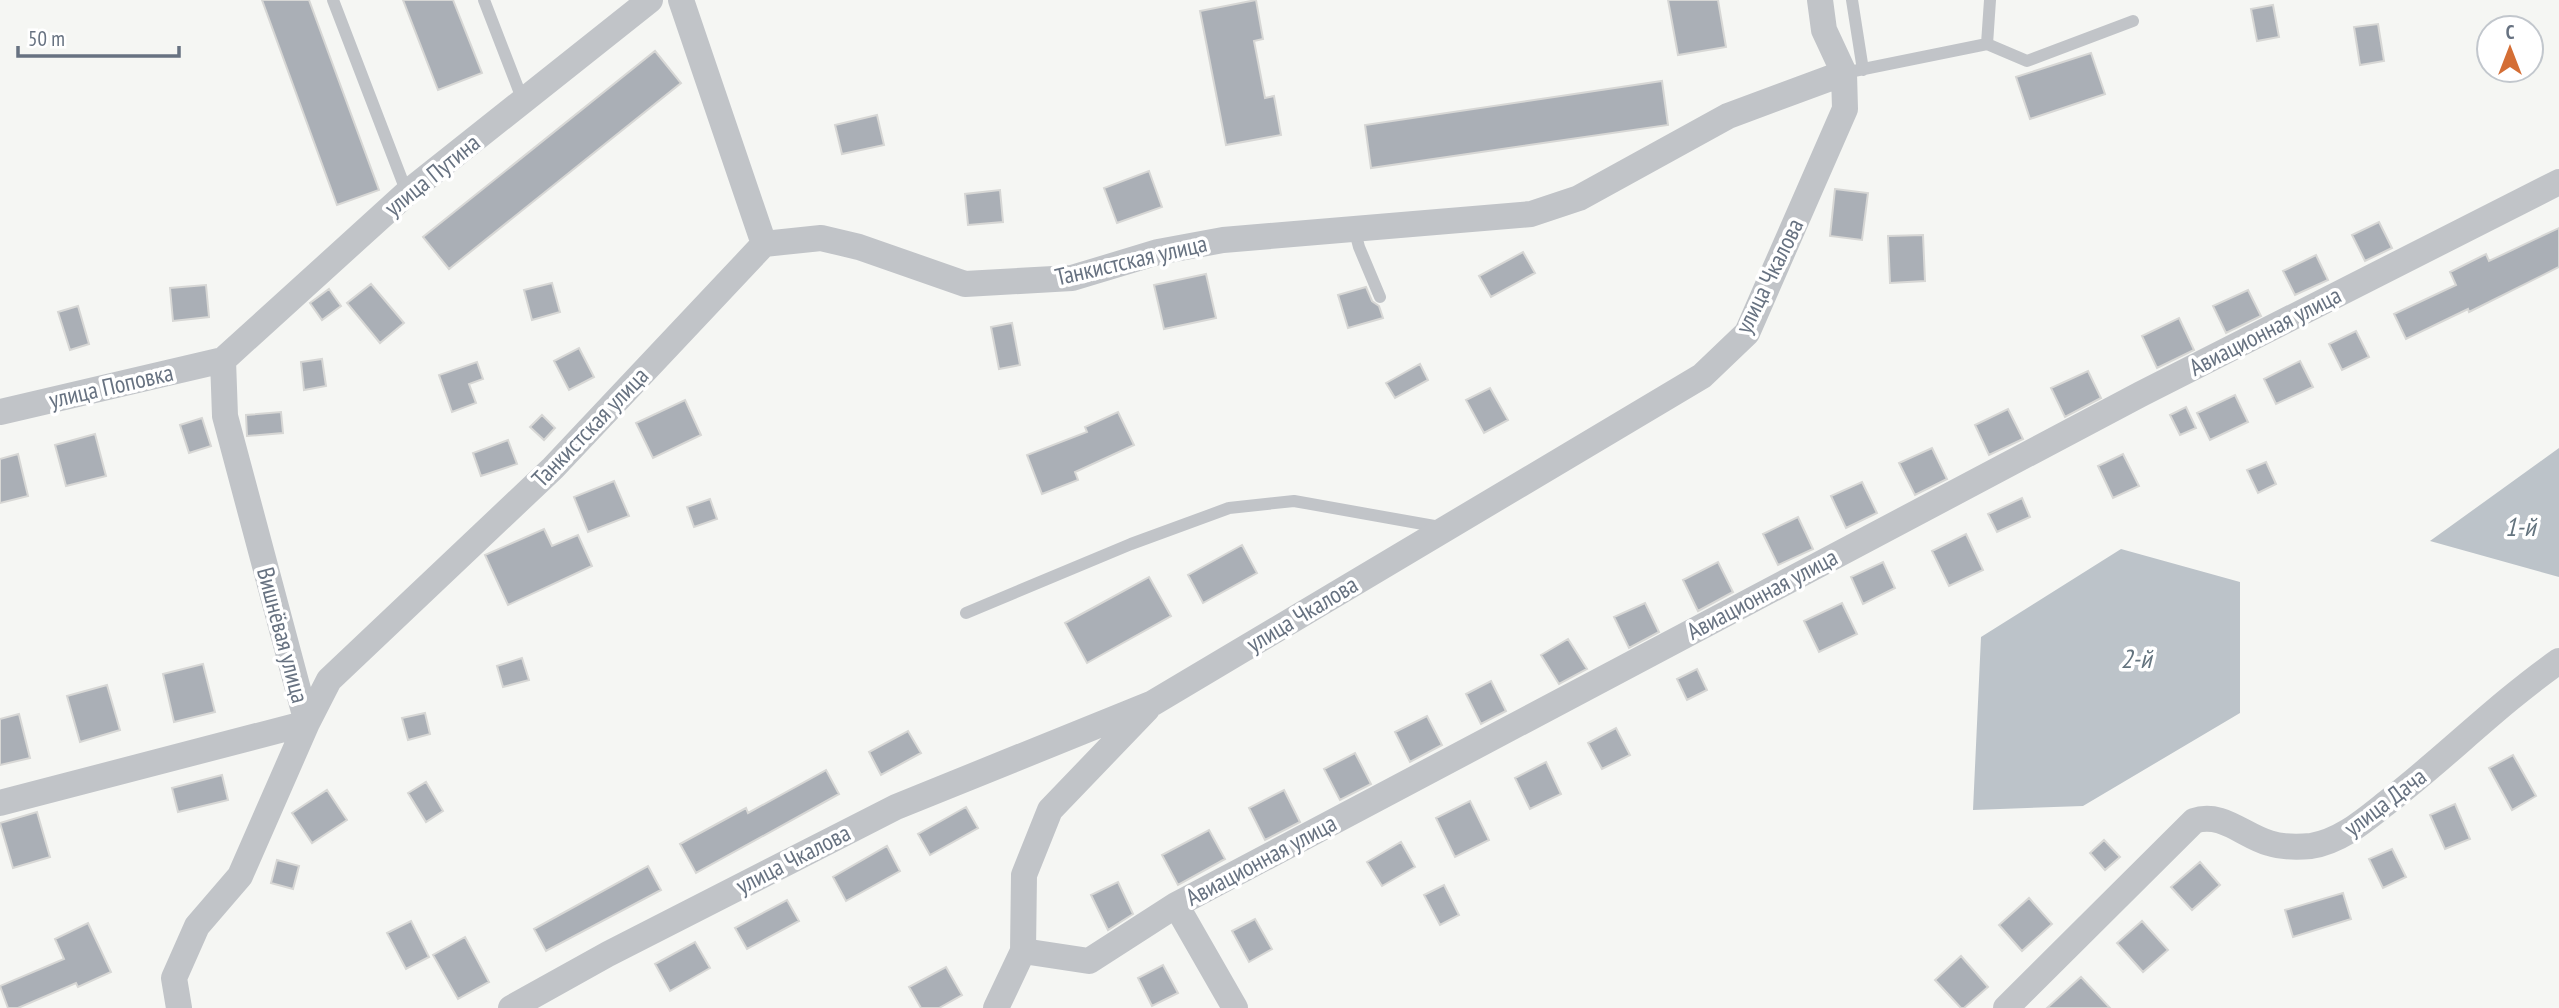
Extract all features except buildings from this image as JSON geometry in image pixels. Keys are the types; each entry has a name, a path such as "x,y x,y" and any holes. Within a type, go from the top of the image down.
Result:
{"street":[{"name":"улица Путина","path":"223,360 407,192 650,0"},
{"path":"681,0 764,244"},
{"name":"улица Чкалова","path":"511,1008 608,954 896,807 1153,703 1702,376 1747,333 1845,110 1854,72 1824,30 1820,0"},
{"name":"Танкистская улица","path":"179,1008 174,978 197,926 240,876 307,723 329,680 552,468 764,244 821,237 859,247 965,284 1072,278 1158,252 1223,240 1531,214 1579,198 1728,116 1854,72"},
{"name":"Авиационная улица","path":"1023,951 1089,961 1176,905 2141,394 2559,182"},
{"name":"улица Поповка","path":"0,412 223,360"},
{"name":"Вишнёвая улица","path":"0,803 307,723 225,416 223,360"},
{"name":"улица Дача","path":"2006,1008 2194,821 2212,817 2270,844 2290,846 2312,846 2346,834 2445,756 2531,681 2559,661"},
{"path":"996,1008 1023,951 1024,874 1050,810 1153,703"},
{"path":"1176,905 1235,1008"}],"lane":[{"path":"332,0 407,192"},
{"path":"484,0 523,101"},
{"path":"1852,0 1854,72 1987,44 2026,61 2133,21"},
{"path":"1987,44 1990,0"},
{"path":"1354,228 1359,247 1380,296"},
{"path":"966,613 1131,544 1230,508 1294,501 1446,528"}],"water":[{"name":"1-й","path":"2559,448 2559,577 2430,541"},
{"name":"2-й","path":"2121,549 2240,582 2240,713 2083,806 1973,810 1981,637"}]}
